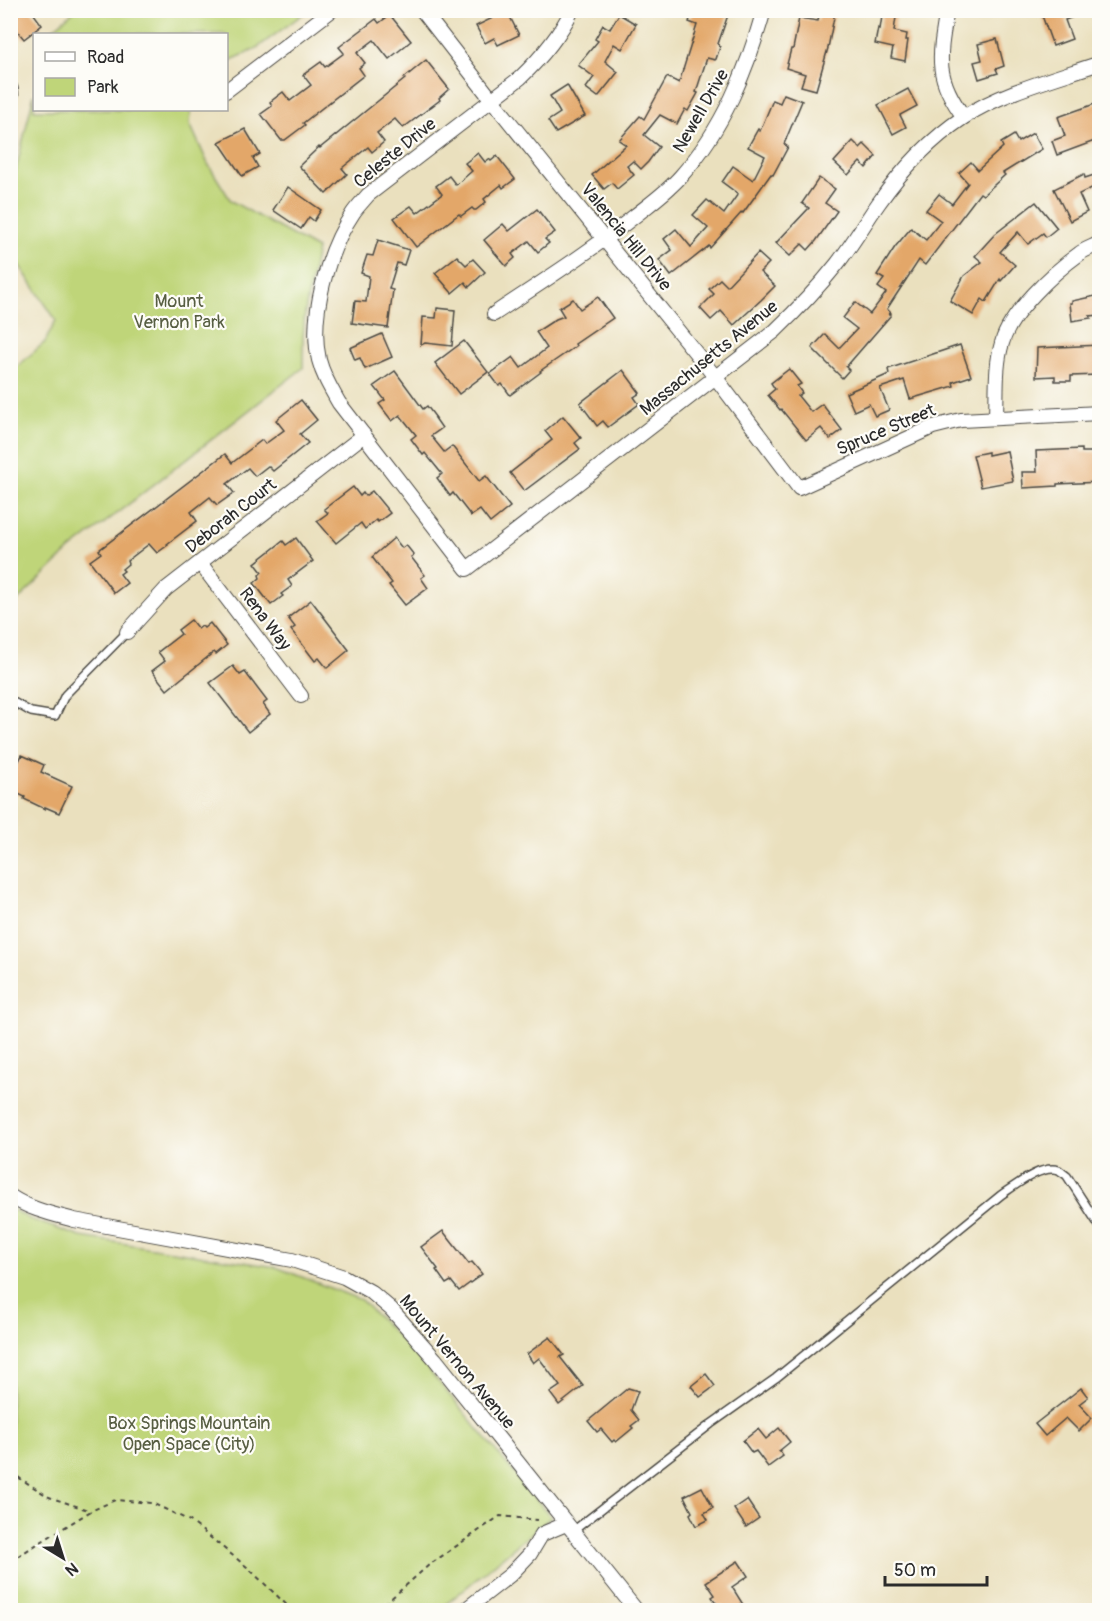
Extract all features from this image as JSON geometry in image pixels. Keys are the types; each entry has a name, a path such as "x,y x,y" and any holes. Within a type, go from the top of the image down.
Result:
{"street":[{"path":"228,89 332,10"},
{"name":"Valencia Hill Drive","path":"422,10 716,378 799,488"},
{"name":"Celeste Drive","path":"467,569 339,403 327,383 319,360 316,334 323,284 340,236 353,212 368,195 520,78 554,42 572,10"},
{"name":"Newell Drive","path":"494,314 605,240 680,178 713,133 742,78 764,10"},
{"path":"947,10 940,63 951,99 964,117"},
{"name":"Massachusetts Avenue","path":"467,569 775,331 800,307 837,264 878,204 920,154 964,117 1021,90 1100,63"},
{"path":"996,417 1002,342 1016,316 1056,272 1081,253 1100,243"},
{"name":"Spruce Street","path":"799,488 933,427 961,420 1100,413"},
{"name":"Deborah Court","path":"127,632 166,589 364,435"},
{"name":"Rena Way","path":"200,563 301,696"},
{"name":"Mount Vernon Avenue","path":"10,1196 46,1212 74,1220 292,1260 344,1277 371,1292 391,1309 435,1359 564,1528 636,1611"},
{"path":"465,1611 510,1575 530,1554 543,1534 564,1528"}],"lane":[{"path":"10,81 15,93 10,112"},
{"path":"10,700 31,712 55,716 65,695 127,632"},
{"path":"564,1528 783,1372 1001,1196 1031,1176 1050,1169 1067,1176 1100,1227"}],"path":[{"path":"10,1472 49,1497 91,1511"},
{"path":"10,1561 91,1511 115,1500 152,1503 190,1521 247,1567 292,1611"},
{"path":"378,1611 429,1565 500,1516 538,1519 564,1528"}],"green space":[{"path":"74,10 307,11 254,50 228,62 228,33 48,33"},
{"name":"Mount Vernon Park","path":"33,98 33,111 191,111 190,124 208,164 231,201 317,249 305,312 303,368 70,550 11,607 11,372 45,342 56,320 11,253 11,184"},
{"name":"Box Springs Mountain Open Space (City)","path":"10,1208 30,1219 81,1237 276,1267 361,1300 418,1357 551,1517 439,1610 11,1610"}],"building":[{"path":"10,10 31,10 42,25 24,39 10,22"},
{"path":"693,10 716,10 728,15 718,44 720,47 716,59 707,58 696,92 698,93 688,111 685,109 677,124 660,115 644,135 659,147 648,162 641,169 633,161 627,166 634,175 617,189 612,183 604,189 592,175 626,145 619,140 640,116 644,119 667,77 679,83 697,25 689,22"},
{"path":"820,10 835,12 816,90 801,86 805,74 786,68 791,49 793,49 799,18 818,21"},
{"path":"883,10 897,10 894,31 907,34 906,40 908,40 905,61 891,58 893,48 875,44"},
{"path":"1040,10 1087,10 1087,12 1065,20 1072,39 1053,46"},
{"path":"507,11 519,35 498,45 494,38 485,43 476,26"},
{"path":"619,14 636,24 622,49 614,44 605,61 618,72 598,97 586,88 594,77 578,65 598,41 595,39 603,25 610,29"},
{"path":"390,15 411,41 389,59 374,40 357,53 365,63 359,68 364,75 303,123 305,125 285,140 281,140 261,114 272,106 270,102 283,92 290,101 311,85 303,75 321,62 325,67 344,53 339,47 376,19 379,23"},
{"path":"997,39 1004,66 996,69 998,73 979,79 974,62 982,60 978,44"},
{"path":"426,60 449,89 439,98 440,100 403,128 395,119 377,133 384,142 372,152 368,147 342,168 347,174 326,194 299,166"},
{"path":"567,85 585,116 556,133 548,121 560,113 550,96"},
{"path":"908,89 917,106 900,115 906,127 893,134 878,105"},
{"path":"784,94 802,101 784,144 788,147 773,175 771,174 743,213 710,248 709,246 671,276 659,260 672,250 664,239 676,229 691,247 708,228 693,215 707,200 724,214 738,194 722,182 733,166 753,180 765,156 748,147 758,129 760,131 773,100 780,103"},
{"path":"1100,102 1100,139 1057,155 1052,141 1065,136 1058,117"},
{"path":"245,129 260,154 253,158 258,167 242,176 219,142"},
{"path":"1033,133 1042,149 1003,173 1005,175 983,195 980,193 925,265 919,260 887,309 891,315 846,367 849,370 842,378 812,348 825,334 839,348 857,329 843,318 855,302 870,314 886,293 878,287 884,279 877,275 895,247 911,228 926,240 941,221 926,210 939,194 952,204 968,183 959,173 971,162 978,170 1003,147 1001,143 1014,135 1018,142"},
{"path":"853,141 860,148 864,144 876,156 866,168 860,162 848,175 834,162"},
{"path":"478,153 485,162 497,156 515,179 503,188 501,185 484,199 486,202 476,210 472,208 461,216 459,214 416,247 394,218 411,206 417,213 442,194 436,186 449,176 456,185 472,171 465,163"},
{"path":"1100,173 1100,184 1079,194 1087,212 1070,221 1054,189 1084,174 1085,178"},
{"path":"819,178 835,189 825,203 837,211 808,250 802,244 790,256 776,243 809,208 802,203"},
{"path":"288,187 321,210 314,221 309,217 301,229 273,210"},
{"path":"1036,202 1057,228 1046,237 1043,233 1028,244 1018,232 1000,252 1015,265 1001,281 1000,279 986,302 982,299 973,315 950,301 964,276 982,262 975,256 995,234"},
{"path":"537,209 555,232 545,239 549,243 538,252 529,241 512,254 515,258 506,266 484,240 503,224 509,231"},
{"path":"378,240 409,250 404,265 397,263 389,289 393,290 388,328 352,323 355,301 366,302 369,276 361,273 367,255 373,256"},
{"path":"758,253 769,263 760,272 775,286 734,325 721,311 711,320 700,308 714,294 709,289 720,279 727,286"},
{"path":"457,256 466,265 473,259 485,272 469,287 465,282 452,293 435,273"},
{"path":"1100,295 1100,315 1072,321 1070,303 1072,301"},
{"path":"598,297 613,318 575,344 576,346 510,395 502,384 499,386 490,374 513,357 521,368 547,348 536,332 564,316 559,308 573,299 580,309"},
{"path":"437,308 455,310 452,346 425,343 421,345 423,317 436,318"},
{"path":"382,334 392,357 365,369 360,358 355,360 350,348"},
{"path":"464,341 488,372 459,394 435,363"},
{"path":"960,345 971,376 953,382 954,386 910,399 904,380 880,388 889,410 875,416 869,404 854,411 846,393 889,374 888,369"},
{"path":"1100,345 1098,375 1071,376 1071,381 1055,381 1055,376 1036,377 1037,348"},
{"path":"789,369 801,384 797,386 802,393 798,396 811,412 822,404 842,430 830,439 821,428 806,440 768,395 775,389 771,383"},
{"path":"623,370 640,393 634,397 639,404 608,427 603,421 597,426 580,403"},
{"path":"395,371 423,409 427,406 436,418 442,428 431,436 444,452 452,446 479,481 486,476 510,507 490,523 480,510 471,516 453,493 450,496 437,478 442,474 411,439 416,435 400,415 392,421 379,404 385,400 374,386"},
{"path":"301,400 317,420 300,434 308,443 273,471 268,466 255,476 248,468 227,484 234,493 217,505 210,497 191,512 197,521 168,545 157,553 149,544 127,561 128,564 120,574 127,583 114,593 90,561 101,553 99,550 225,454 232,463 262,440 265,444 284,430 276,420"},
{"path":"563,416 581,438 575,443 580,449 524,491 510,473 552,440 545,431"},
{"path":"1082,449 1082,452 1100,452 1100,482 1023,488 1022,472 1037,472 1036,451"},
{"path":"1007,451 1013,481 981,487 973,455"},
{"path":"353,487 360,496 363,493 365,496 372,491 390,513 365,529 361,523 336,543 317,521 328,513 324,509"},
{"path":"296,538 313,561 288,580 292,586 271,605 254,583 260,578 259,575 262,572 255,563 283,541 286,545"},
{"path":"394,538 402,548 406,545 414,555 411,557 425,575 421,578 428,588 405,605 389,585 392,583 372,557"},
{"path":"311,600 349,650 327,668 319,658 315,661 291,630 295,627 288,618"},
{"path":"191,620 198,629 210,623 227,645 216,654 214,652 167,690 152,671 165,661 158,652 181,634 178,630"},
{"path":"233,666 240,675 245,672 267,701 263,704 270,714 248,732 210,683"},
{"path":"22,755 44,765 41,772 72,786 59,813 45,807 45,809 10,790 10,779"},
{"path":"443,1231 469,1264 472,1262 482,1274 459,1291 451,1281 446,1284 421,1247"},
{"path":"550,1337 564,1355 560,1357 583,1386 559,1405 550,1393 560,1386 539,1358 533,1363 527,1354"},
{"path":"706,1374 715,1386 700,1397 691,1386"},
{"path":"628,1388 638,1391 631,1410 639,1420 616,1442 614,1440 612,1442 601,1429 597,1432 588,1421"},
{"path":"1081,1388 1088,1397 1079,1404 1092,1418 1079,1431 1066,1418 1045,1436 1035,1424"},
{"path":"779,1428 790,1442 779,1451 783,1456 768,1467 756,1451 752,1453 743,1441 758,1429 766,1439"},
{"path":"702,1487 713,1508 704,1513 708,1520 696,1526 684,1496"},
{"path":"747,1500 759,1518 746,1527 734,1509"},
{"path":"738,1561 748,1576 732,1587 747,1611 725,1611 722,1605 719,1607 712,1597 715,1595 706,1582"}]}
